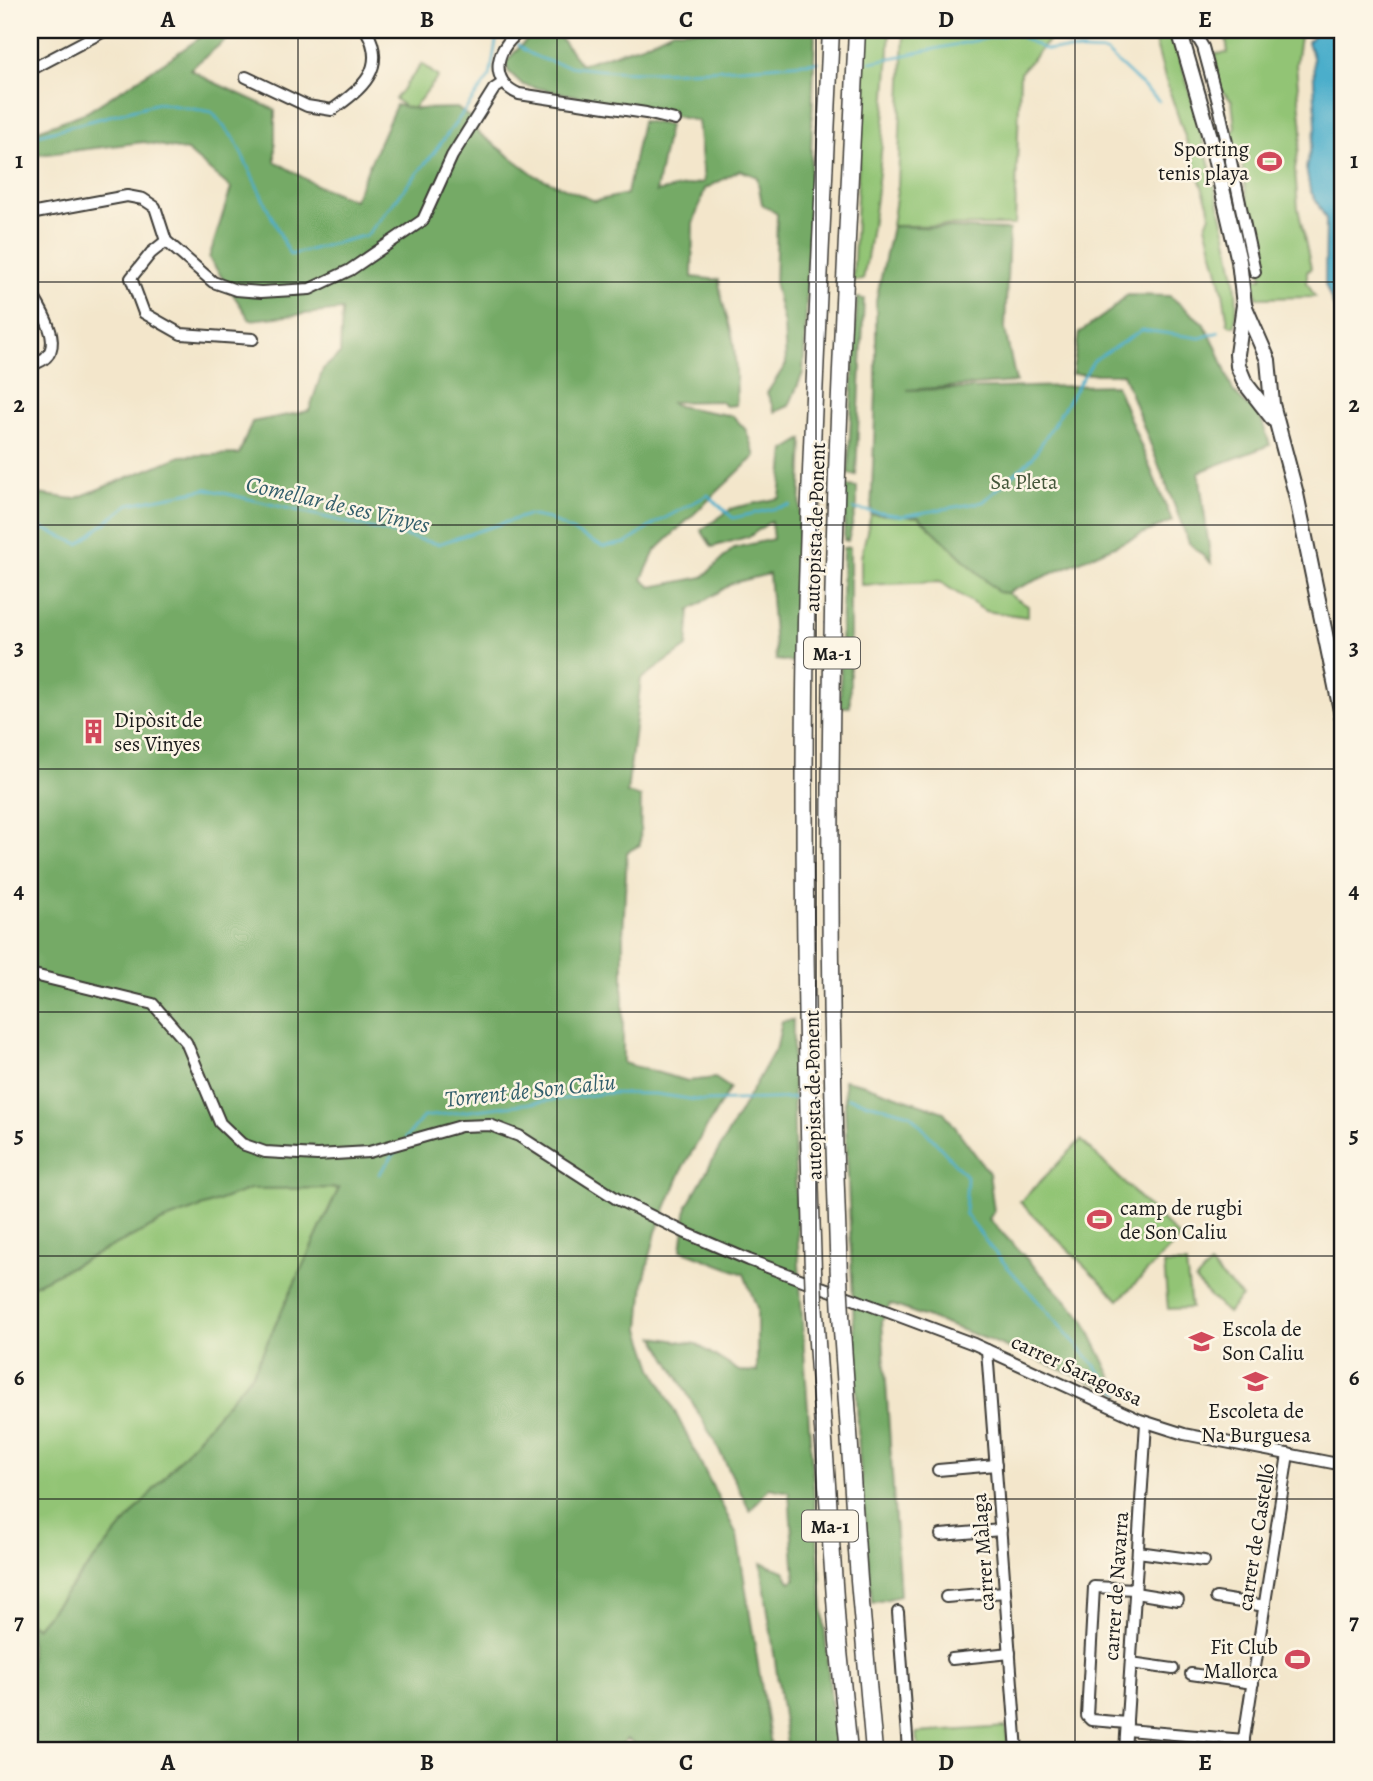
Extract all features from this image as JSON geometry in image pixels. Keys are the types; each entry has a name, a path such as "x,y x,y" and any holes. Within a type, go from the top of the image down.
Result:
{"highway":[{"name":"autopista de Ponent","path":"808,1276 805,706 810,497 831,30"},
{"name":"autopista de Ponent","path":"857,30 840,408 832,673 830,915 839,1278 859,1580"},
{"name":"Ma-1","path":"808,1276 814,1300 838,1641 849,1751"},
{"name":"Ma-1","path":"859,1580 874,1751"},
{"path":"859,1580 870,1632 881,1751"}],"main road":[{"path":"1179,30 1210,137 1239,261 1244,305 1237,354 1239,366 1245,383 1281,433"},
{"path":"1244,305 1267,361 1272,404 1301,519 1343,720"},
{"path":"1251,349 1256,349 1267,361 1265,375 1256,379 1247,378 1239,366 1241,355 1251,349"}],"street":[{"path":"30,69 106,30"},
{"path":"246,77 307,106 332,110 355,94 372,72 374,49 366,30"},
{"path":"523,30 516,34 502,52 498,74 510,90 676,120"},
{"path":"1193,30 1203,47 1219,106 1255,272"},
{"path":"30,215 127,195 143,199 155,207 166,241 213,282 236,290 261,292 310,289 350,270 423,220 452,156 494,89 503,83"},
{"path":"166,241 151,253 131,278 144,313 181,334 253,339"},
{"path":"30,291 48,321 53,340 38,363 30,365"},
{"name":"carrer Saragossa","path":"30,974 153,1004 186,1042 220,1123 242,1144 265,1152 317,1155 369,1152 461,1126 490,1125 519,1136 617,1199 686,1233 808,1276 987,1350 1146,1423 1184,1434 1343,1465"},
{"name":"carrer Màlaga","path":"987,1350 1017,1751"},
{"name":"carrer de Navarra","path":"1125,1751 1146,1423"},
{"name":"carrer de Castelló","path":"1243,1746 1288,1454"},
{"path":"938,1470 996,1465"},
{"path":"941,1535 1001,1530"},
{"path":"1138,1552 1204,1561"},
{"path":"1178,1600 1135,1591 1094,1587 1087,1716 1091,1720 1127,1727 1243,1746"},
{"path":"946,1597 1005,1592"},
{"path":"1216,1598 1265,1606"},
{"path":"898,1612 908,1751"},
{"path":"952,1658 1010,1653"},
{"path":"1131,1663 1173,1669"},
{"path":"1191,1674 1253,1683"}],"green space":[{"path":"206,30 238,30 190,69 275,110 275,161 316,185 354,200 396,105 416,109 457,108 479,125 475,130 536,176 595,201 627,194 642,121 669,125 656,192 704,182 698,121 523,85 508,71 507,61 533,36 554,30 581,64 642,45 673,30 815,30 803,373 789,406 775,412 767,393 786,364 784,325 775,286 777,214 762,204 757,177 740,170 705,189 693,224 692,277 719,280 733,339 736,405 726,406 720,401 670,402 678,406 733,416 746,430 755,456 655,551 642,579 651,587 703,577 734,548 773,539 771,521 750,536 712,547 701,530 733,508 780,498 785,450 803,439 794,662 776,660 769,574 733,583 690,610 687,647 641,679 627,793 641,797 640,845 627,852 623,936 623,1063 688,1081 715,1078 730,1088 683,1167 656,1232 644,1281 640,1329 653,1368 737,1535 772,1751 642,1751 627,1739 616,1751 30,1751 30,1623 36,1628 253,1373 339,1188 250,1189 163,1221 30,1287 30,493 74,499 181,456 239,454 252,422 309,411 323,369 340,354 342,310 250,320 209,258 231,188 187,151 144,142 30,156 30,133 87,112 172,57 208,32"},
{"path":"865,30 890,30 878,187 863,280 853,281"},
{"path":"904,30 1066,30 1055,33 1020,73 1015,225 892,226 898,184"},
{"path":"1152,30 1171,30 1191,98 1233,268 1235,325 1228,324 1206,225 1210,215 1208,204 1165,78"},
{"name":"Sporting tenis playa","path":"1225,30 1301,30 1296,64 1302,131 1295,169 1298,208 1311,268 1307,272 1307,282 1315,297 1257,298 1253,279 1262,278 1241,154 1236,150 1232,134 1235,128 1232,101 1218,87 1215,54 1228,53"},
{"path":"422,64 438,77 411,111 395,99"},
{"name":"Sa Pleta","path":"892,226 1009,230 1005,329 1016,382 907,390 1116,385 1172,521 1007,593 998,592 919,517 871,514 876,391 876,301"},
{"path":"1127,295 1170,296 1203,323 1216,346 1233,391 1246,405 1258,409 1270,445 1199,472 1211,563 1189,543 1123,374 1072,374 1079,333"},
{"path":"857,298 864,299 856,475 848,474"},
{"path":"846,486 857,487 857,505 848,541 844,540"},
{"path":"871,514 919,517 998,592 1007,593 1028,606 1028,617 985,611 940,582 861,585 861,557"},
{"path":"850,547 850,707 840,707 843,548"},
{"path":"793,1020 794,1132 801,1298 820,1573 836,1751 788,1751 761,1563 784,1571 790,1582 795,1579 789,1492 769,1488 750,1511 716,1444 655,1337 696,1344 739,1371 757,1372 757,1308 744,1274 681,1250 687,1206 777,1046 782,1021"},
{"path":"844,1080 944,1112 989,1173 994,1211 989,1219 1083,1318 1120,1394 989,1340 890,1304 882,1321 900,1596 872,1603 859,1454"},
{"name":"camp de rugbi de Son Caliu","path":"1081,1140 1180,1238 1119,1300 1020,1202"},
{"path":"339,1188 253,1373 36,1628 30,1623 30,1287 163,1221 250,1189"},
{"path":"1164,1264 1186,1264 1191,1308 1168,1309"},
{"path":"1210,1265 1242,1297 1227,1313 1195,1281"},
{"path":"1006,1727 1009,1751 919,1751 917,1733"}],"water":[{"path":"1317,30 1343,30 1343,319 1338,318 1325,284 1326,219 1310,190 1306,168 1316,127 1313,57 1308,42"}],"waterway":[{"path":"30,137 158,103 212,112 235,140 290,255 367,235 433,154 490,76 498,30"},
{"path":"871,62 1013,33 1044,49 1106,52 1159,101"},
{"path":"517,44 540,58 573,67 614,71 706,70 818,62"},
{"name":"Comellar de ses Vinyes","path":"854,509 903,516 983,502 1033,457 1094,360 1142,330 1200,338 1219,332"},
{"name":"Comellar de ses Vinyes","path":"30,523 79,544 129,504 207,489 438,544 528,515 549,519 603,547 627,543 654,524 708,495 733,518 790,505"},
{"name":"Torrent de Son Caliu","path":"406,1138 423,1117 608,1093 656,1094 703,1101 797,1098"},
{"name":"Torrent de Son Caliu","path":"848,1098 910,1114 967,1177 965,1213 990,1247 1120,1394"},
{"name":"Torrent de Son Caliu","path":"379,1174 398,1149"}],"place":[{"name":"Sporting tenis playa","path":"1269,161"},
{"name":"Dipòsit de ses Vinyes","path":"94,732"},
{"name":"camp de rugbi de Son Caliu","path":"1100,1220"},
{"name":"Escola de Son Caliu","path":"1202,1341"},
{"name":"Escoleta de Na Burguesa","path":"1256,1382"},
{"name":"Fit Club Mallorca","path":"1298,1659"}]}
